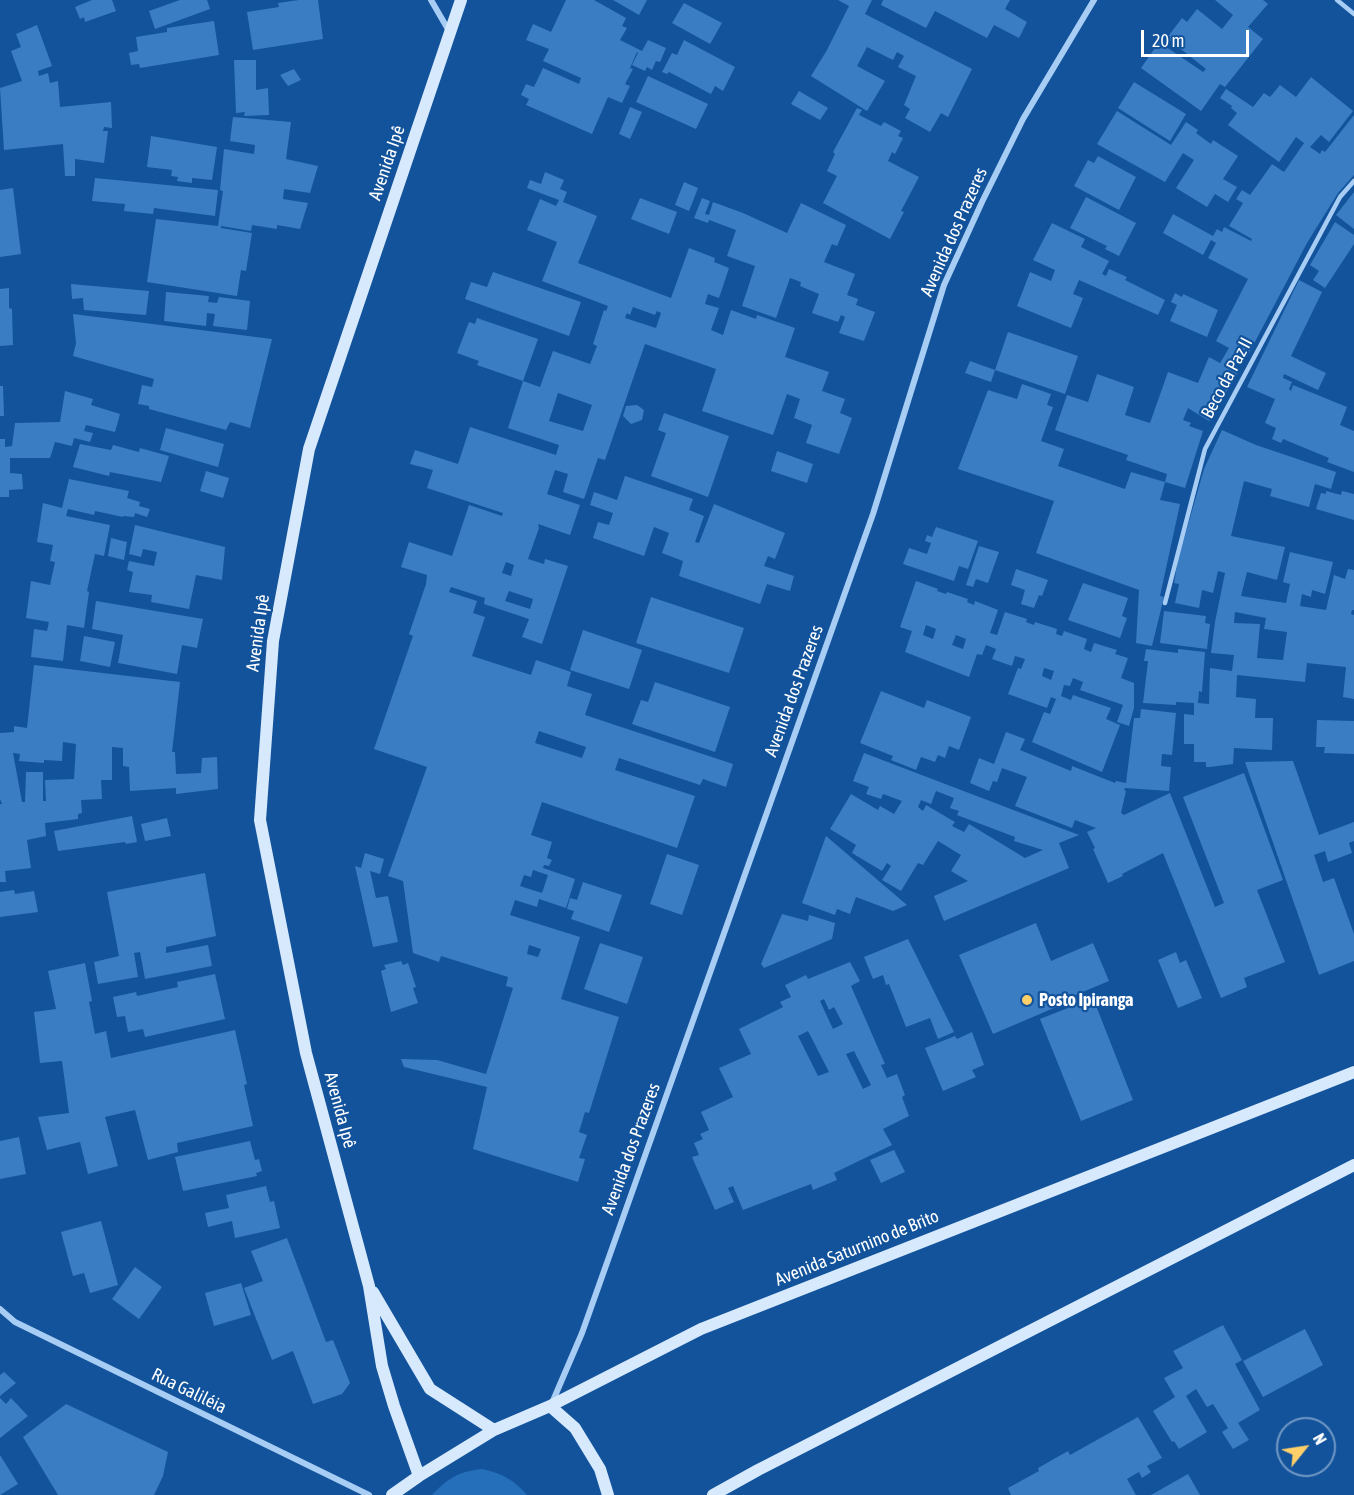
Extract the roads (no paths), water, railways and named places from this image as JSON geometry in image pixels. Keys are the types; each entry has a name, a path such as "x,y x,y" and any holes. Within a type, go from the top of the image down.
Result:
{"main road":[{"name":"Avenida Ipê","path":"419,1476 382,1366 369,1286 306,1053 260,820 273,641 309,449 461,0"},
{"name":"Avenida Saturnino de Brito","path":"392,1495 494,1430 550,1406 700,1329 1354,1072"},
{"path":"713,1495 1354,1165"},
{"name":"Avenida Ipê","path":"369,1286 430,1389 494,1430"},
{"path":"550,1406 575,1428 600,1469 608,1495"}],"street":[{"path":"431,0 450,32"},
{"name":"Avenida dos Prazeres","path":"550,1406 582,1333 869,525 944,285 1023,119 1094,0"},
{"name":"Rua Galiléia","path":"0,1309 26,1328 369,1495"}],"lane":[{"path":"1337,0 1354,14"},
{"name":"Beco da Paz II","path":"1165,603 1204,449 1340,197 1354,181"}],"place":[{"name":"Posto Ipiranga","path":"1027,1000"}]}
